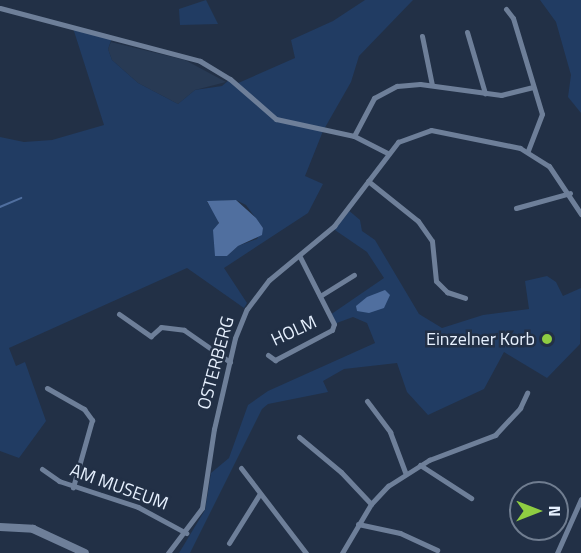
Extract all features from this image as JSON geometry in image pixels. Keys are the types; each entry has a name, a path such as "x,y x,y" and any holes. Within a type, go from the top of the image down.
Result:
{"main road":[{"path":"0,527 33,529 85,553"}],"street":[{"path":"0,8 200,61 230,79 276,119 354,136 388,153"},
{"path":"506,9 513,18 542,114 528,152 549,166 570,193 581,214"},
{"path":"466,32 485,93"},
{"path":"422,36 432,85"},
{"path":"354,136 368,106 380,93 408,84 506,95 532,87"},
{"name":"OSTERBERG","path":"168,553 186,533 202,508 212,437 241,322 254,297 269,280 300,257 334,226 388,153 406,137 431,130 528,152"},
{"path":"368,181 418,221 432,241 436,281 447,292 465,298"},
{"path":"516,208 570,193"},
{"name":"HOLM","path":"268,356 275,360 332,330 333,321 300,257"},
{"name":"HOLM","path":"320,296 354,275"},
{"path":"119,314 150,336 161,327 184,330 230,362"},
{"path":"47,388 86,411 92,420 73,487"},
{"path":"342,553 371,504 405,472 495,435 515,414 526,393"},
{"path":"367,401 390,432 405,472"},
{"path":"299,438 341,472 371,504"},
{"path":"420,465 471,498"},
{"path":"241,468 259,495 306,553"},
{"name":"AM MUSEUM","path":"42,469 73,487 138,507 186,533"},
{"path":"229,543 259,495"},
{"path":"557,553 581,499"},
{"path":"358,524 400,533 437,550"}],"shaded area":[{"path":"206,0 218,24 180,25 179,9"},
{"path":"365,0 413,0 359,56 351,82 323,131 305,176 323,184 308,213 224,268 247,303 244,308 187,268 9,348 16,366 25,362 46,421 19,458 0,451 0,137 24,142 52,140 104,125 73,28 112,38 108,49 112,60 138,83 178,104 195,90 222,86 230,79 236,84 295,58 291,40 333,21","holes":["236,200 246,205 263,228 257,239 238,246 227,256 217,217 207,202"]},
{"path":"540,0 581,0 581,113 568,97 571,75 556,22"},
{"path":"111,42 185,60 226,82 195,90 178,104 138,83 112,60 108,49"},
{"path":"236,200 256,218 263,228 262,235 238,246 227,256 215,256 213,230 219,223 207,201"},
{"path":"347,209 360,220 362,231 375,240 419,314 442,328 483,315 529,309 525,281 547,276 556,282 563,296 581,288 580,344 547,378 504,352 484,389 428,415 407,392 397,363 344,369 323,381 328,392 268,404 262,409 190,553 179,553 205,510 211,473 229,458 248,405 268,391 375,343 367,323 353,317 334,324 330,315 384,278 367,252 332,228"},
{"path":"385,290 390,295 384,308 369,313 357,311 356,306 367,297"}],"waterway":[{"path":"0,207 21,198"}],"place":[{"name":"Einzelner Korb","path":"547,339"}]}
